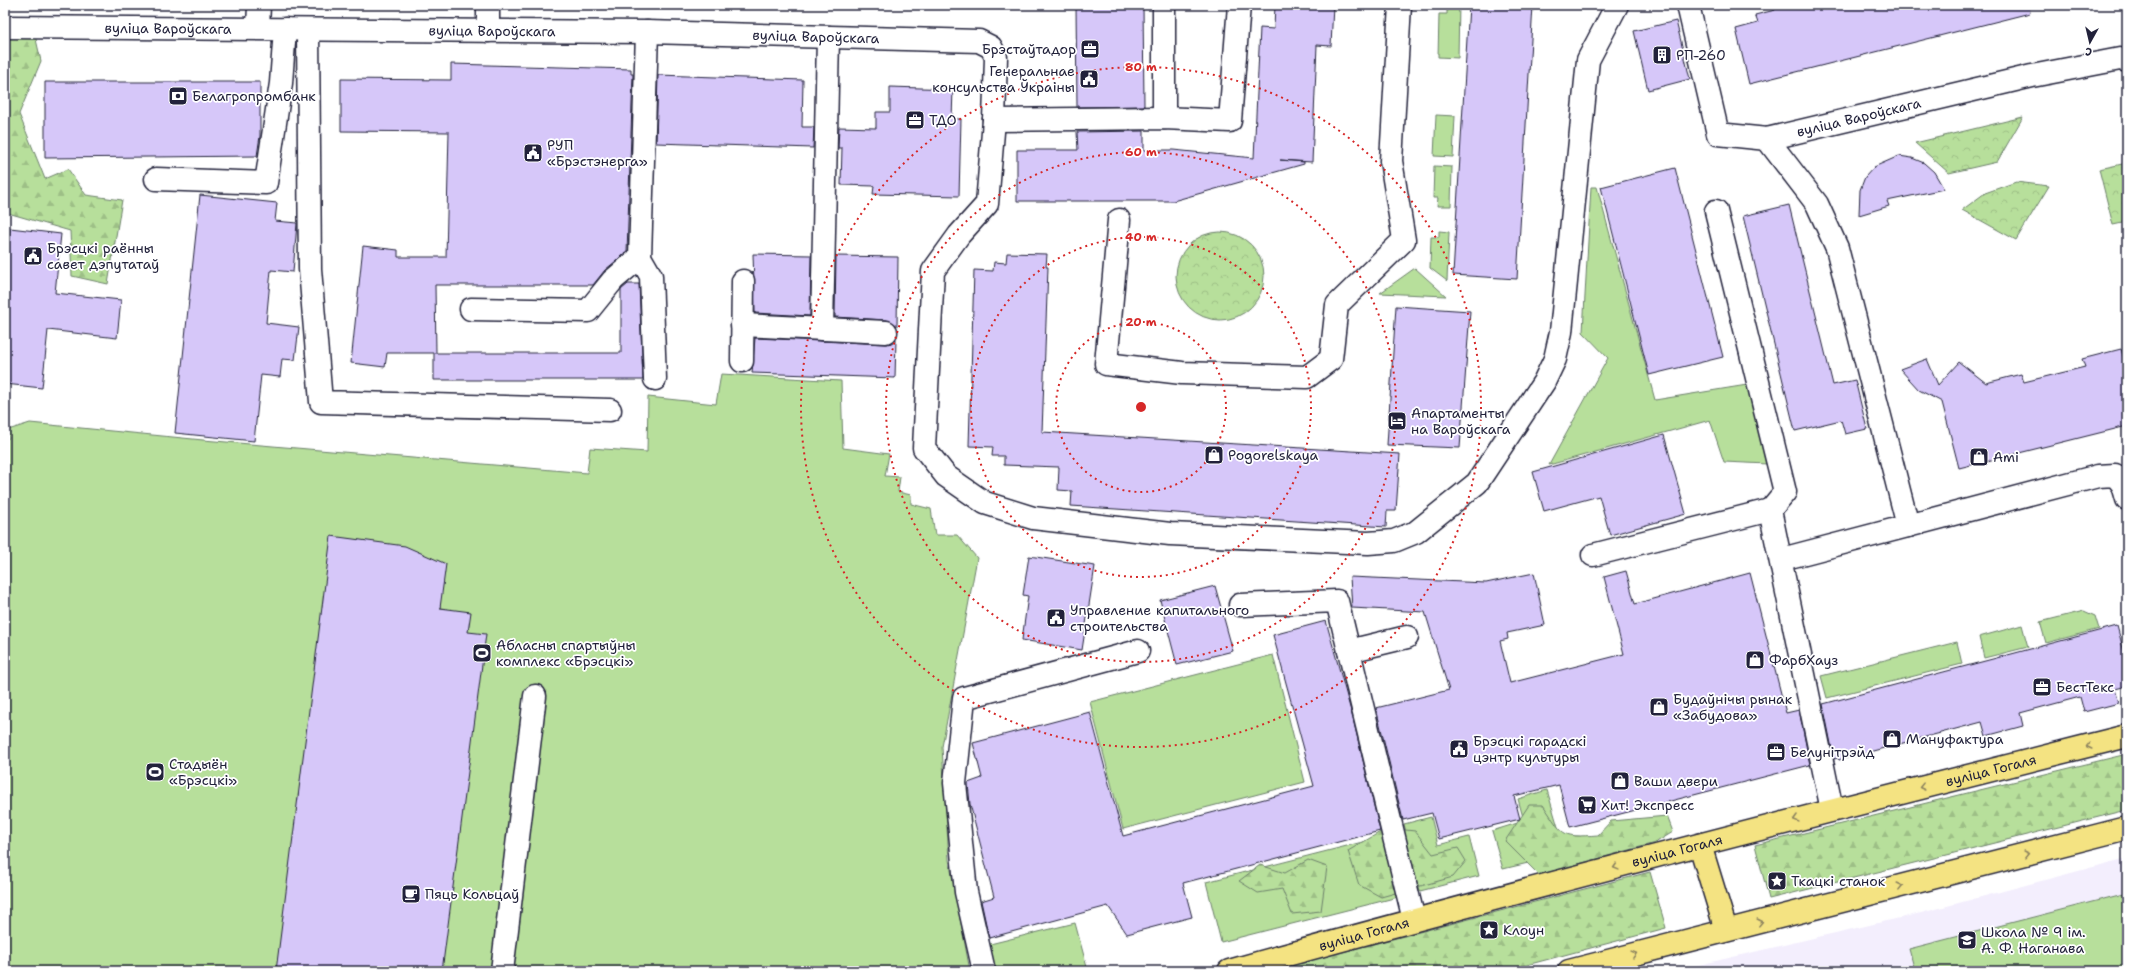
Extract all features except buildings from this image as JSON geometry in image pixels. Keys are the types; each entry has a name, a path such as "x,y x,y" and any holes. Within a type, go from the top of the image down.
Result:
{"main road":[{"name":"вуліца Гогаля","path":"1229,971 1414,920 1832,810 2127,736"},
{"path":"1569,971 2127,828"},
{"path":"1700,845 1726,930"}],"street":[{"path":"258,28 259,5"},
{"path":"488,5 488,30"},
{"path":"1164,5 1164,118"},
{"path":"1239,5 1230,121 1164,118 994,120 987,204 959,235 933,271 924,448 946,476 985,503 1033,518 1170,534 1368,543 1394,541 1416,532 1476,483 1544,382 1555,359 1561,332 1588,60 1617,5"},
{"path":"1119,220 1106,364 1182,373 1307,377 1331,359 1337,305 1404,240 1391,161 1400,5"},
{"name":"вуліца Вароўскага","path":"1688,5 1718,134 1767,139 2032,76 2120,59 2127,61"},
{"name":"вуліца Вароўскага","path":"5,28 258,28 308,30 647,32 979,41 991,47 996,57 994,120"},
{"path":"156,179 266,183 280,83 285,29"},
{"path":"308,30 310,268 321,402 610,410"},
{"path":"647,32 640,257 651,276 655,379"},
{"path":"822,329 826,218 828,37"},
{"path":"1767,139 1817,204 1837,248 1908,526"},
{"path":"1593,555 1770,510 1785,492 1716,211"},
{"path":"471,309 588,311 613,280 640,257"},
{"path":"742,361 743,281"},
{"path":"742,325 886,332"},
{"path":"1782,560 2098,476 2115,475 2123,486 2127,499"},
{"path":"1770,510 1782,560 1798,652 1832,810"},
{"path":"1240,605 1336,601 1414,920"},
{"path":"1349,651 1407,637"},
{"path":"984,971 966,892 955,783 964,698 1138,651"},
{"path":"502,971 535,696"}],"shaded area":[{"name":"Школа № 9 ім. А. Ф. Наганава","path":"2127,858 2127,971 1673,971 1921,913"}],"green space":[{"path":"1447,5 1459,5 1458,58 1438,57 1439,14 1447,14"},
{"path":"35,35 41,61 19,114 45,179 68,169 86,195 122,200 108,284 72,276 70,231 8,213 5,221 5,36"},
{"path":"1436,115 1455,116 1453,157 1434,156"},
{"path":"2023,117 1997,162 1949,173 1915,143"},
{"path":"2127,163 2127,222 2113,225 2099,169"},
{"path":"1434,166 1452,167 1451,206 1437,206 1438,198 1433,198"},
{"path":"2016,182 2049,186 2016,240 1962,210 1985,193"},
{"path":"1591,187 1597,187 1655,400 1747,385 1768,464 1724,462 1710,420 1549,465 1608,358 1583,332"},
{"path":"1439,231 1449,232 1447,281 1430,268 1431,237 1439,237"},
{"path":"1220,232 1237,235 1245,239 1257,251 1261,259 1264,276 1261,293 1257,301 1245,313 1237,317 1220,320 1203,317 1195,313 1183,301 1179,293 1176,276 1179,259 1183,251 1195,239 1203,235"},
{"path":"1415,268 1446,296 1380,293"},
{"name":"Абласны спартыўны комплекс «Брэсцкі»","path":"721,374 841,381 843,448 889,454 885,476 900,477 898,492 911,495 911,504 931,509 935,535 957,535 977,558 942,747 949,860 970,971 5,971 5,440 9,438 5,431 30,423 203,440 587,473 590,448 647,452 648,397 716,404"},
{"path":"2084,611 2095,616 2099,629 2046,643 2040,622"},
{"path":"2022,625 2028,647 1984,658 1979,637"},
{"path":"1957,642 1962,664 1827,698 1821,676"},
{"path":"1273,655 1305,782 1123,829 1090,702"},
{"path":"2127,754 2127,810 1769,899 1755,845"},
{"path":"1547,790 1566,854 1503,869 1492,831 1524,821 1518,799"},
{"path":"1529,805 1543,805 1559,828 1569,835 1598,835 1611,821 1667,816 1673,832 1655,843 1539,875 1505,841"},
{"path":"1431,817 1438,845 1469,837 1479,876 1420,891 1404,824"},
{"path":"1387,828 1415,831 1433,854 1458,848 1466,861 1453,877 1381,897 1359,885 1348,851"},
{"path":"1382,837 1398,897 1221,942 1206,882"},
{"path":"1308,860 1327,867 1321,911 1292,914 1282,889 1258,893 1239,881 1260,865 1285,873"},
{"path":"1650,872 1666,928 1504,971 1278,971 1277,969"},
{"path":"2127,893 2127,971 1915,971 1909,949"},
{"path":"1075,923 1088,971 993,971 986,945"}],"place":[{"name":"Брэстаўтадор","path":"1090,49"},
{"name":"РП-260","path":"1662,55"},
{"name":"Генеральнае консульства Ўкраіны","path":"1089,79"},
{"name":"Белагропромбанк","path":"178,96"},
{"name":"ТДО","path":"915,120"},
{"name":"РУП «Брэстэнерга»","path":"533,153"},
{"name":"Брэсцкі раённы савет дэпутатаў","path":"33,256"},
{"name":"Апартаменты на Вароўскага","path":"1397,421"},
{"name":"Pogorelskaya","path":"1214,455"},
{"name":"Ami","path":"1979,457"},
{"name":"Управление капитального строительства","path":"1056,618"},
{"name":"Абласны спартыўны комплекс «Брэсцкі»","path":"482,653"},
{"name":"ФарбХауз","path":"1755,660"},
{"name":"БестТекс","path":"2042,687"},
{"name":"Будаўнічы рынак «Забудова»","path":"1659,707"},
{"name":"Мануфактура","path":"1892,739"},
{"name":"Брэсцкі гарадскі цэнтр культуры","path":"1459,749"},
{"name":"Белунітрэйд","path":"1776,752"},
{"name":"Стадыён «Брэсцкі»","path":"155,772"},
{"name":"Ваши двери","path":"1620,781"},
{"name":"Хит! Экспресс","path":"1587,805"},
{"name":"Ткацкі станок","path":"1777,881"},
{"name":"Пяць Кольцаў","path":"411,894"},
{"name":"Клоун","path":"1489,930"},
{"name":"Школа № 9 ім. А. Ф. Наганава","path":"1967,940"}]}
